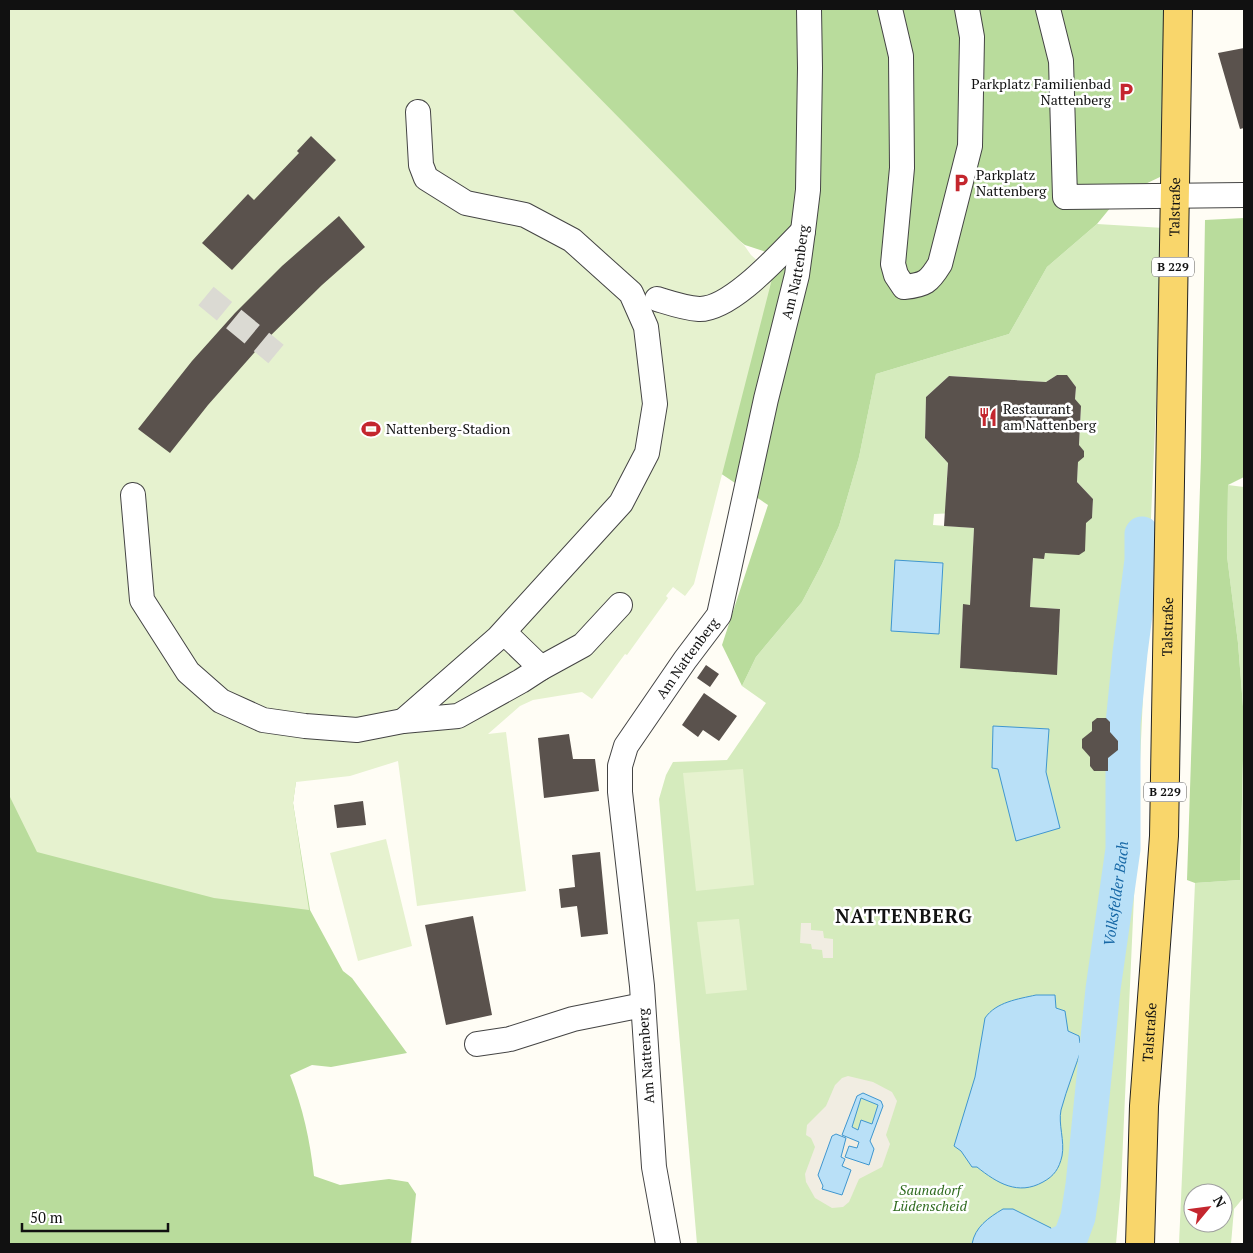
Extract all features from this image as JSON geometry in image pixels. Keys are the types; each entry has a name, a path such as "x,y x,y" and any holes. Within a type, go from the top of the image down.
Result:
{"main road":[{"name":"Talstraße","path":"1140,1244 1144,1106 1164,836 1178,9"}],"street":[{"name":"Am Nattenberg","path":"668,1244 654,1167 643,1005 620,792 620,766 626,746 720,615 766,399 797,275 804,231 808,190 809,9"},
{"path":"890,9 901,56 902,168 893,264 896,275 904,287 916,286 931,279 940,264 970,146 972,37 968,9"},
{"path":"1048,9 1061,61 1065,197 1244,195"},
{"path":"403,721 498,638 621,503 647,453 655,404 646,326 631,293 572,240 525,215 466,203 426,178 421,165 418,112"},
{"path":"657,299 680,306 700,309 722,302 740,292 804,231"},
{"path":"133,495 142,600 188,672 221,701 263,720 305,726 358,730 403,721 458,716 583,645 620,605"},
{"path":"511,639 541,668"},
{"path":"477,1044 510,1039 572,1019 643,1005"}],"green space":[{"name":"Nattenberg-Stadion","path":"9,9 512,9 744,245 751,255 773,275 694,584 685,596 673,587 666,596 668,598 627,655 625,654 592,699 582,692 533,700 520,706 488,734 506,732 526,891 417,906 398,761 350,776 296,782 293,803 309,910 214,898 37,852 9,795"},
{"path":"440,9 1164,9 1160,177 1120,196 1097,224 1047,267 1009,334 876,374 859,457 839,526 802,602 756,657 742,686 722,645 768,505 708,465 778,256 745,245"},
{"path":"1244,218 1244,477 1228,485 1227,556 1238,643 1244,719 1240,880 1195,883 1187,880 1201,457 1205,220"},
{"name":"Saunadorf Lüdenscheid","path":"1097,224 1164,228 1121,1186 1116,1244 697,1244 659,799 666,775 673,762 727,760 766,703 742,686 756,657 802,602 839,526 859,457 876,374 1009,334 1047,267","holes":["1057,375 1067,376 1076,387 1075,399 1081,407 1079,446 1084,451 1084,457 1078,461 1077,482 1093,499 1092,518 1085,523 1047,512 1044,558 1033,558 1030,607 1060,609 1057,674 960,668 963,605 970,605 974,528 933,525 934,514 956,513 946,492 948,461 925,438 926,397 949,376 1046,382"]},
{"path":"9,332 296,781 293,803 310,910 343,971 352,978 407,1053 331,1067 312,1065 290,1075 305,1124 314,1176 340,1185 389,1179 408,1182 416,1194 411,1244 9,1244"},
{"path":"1228,485 1244,487 1244,719 1238,643 1227,556"},
{"path":"1244,729 1244,1197 1234,1209 1233,1221 1233,1183 1183,1183 1183,1233 1232,1233 1231,1244 1179,1244 1195,883 1240,880"},
{"path":"743,769 754,885 696,891 683,773"},
{"path":"386,839 412,946 358,961 330,853"},
{"path":"739,919 747,990 706,994 697,922"}],"shaded area":[{"path":"801,923 811,923 811,930 823,931 824,938 833,939 833,958 823,958 822,950 812,949 811,944 800,943"},
{"path":"848,1076 873,1082 892,1092 897,1101 886,1135 890,1144 882,1167 859,1179 849,1202 843,1207 832,1208 815,1198 806,1182 805,1174 815,1147 811,1138 806,1135 807,1125 826,1106 835,1085 842,1078","holes":["863,1093 883,1106 870,1141 845,1157 849,1146 857,1148 859,1142 842,1134","845,1142 840,1157 842,1166 850,1170 822,1188"]}],"water":[{"path":"895,560 943,563 939,634 891,631"},
{"path":"993,726 1049,729 1046,772 1060,828 1016,841 998,769 992,768"},
{"path":"1036,995 1055,995 1056,1008 1065,1011 1068,1031 1079,1036 1080,1043 1083,1044 1061,1110 1060,1121 1063,1150 1056,1172 1034,1186 1016,1188 992,1178 977,1167 972,1167 961,1151 954,1146 975,1077 985,1018 1001,1005"},
{"path":"863,1093 881,1101 883,1106 870,1141 874,1149 869,1165 845,1157 849,1146 857,1148 859,1142 842,1135 857,1096","holes":["861,1098 878,1105 872,1124 861,1120 858,1130 852,1127"]},
{"path":"836,1134 846,1138 841,1157 845,1159 842,1166 851,1170 842,1195 822,1189 823,1186 818,1175 832,1136"},
{"path":"1003,1209 1013,1209 1051,1228 1059,1244 972,1244 979,1228"}],"building":[{"path":"1244,48 1244,128 1240,129 1218,53"},
{"path":"311,136 336,160 232,270 202,243 248,194 254,200 299,153 297,151"},
{"path":"339,216 365,247 322,285 262,344 208,405 170,453 138,429 192,361 235,313 282,266"},
{"path":"1057,375 1067,375 1076,387 1075,399 1081,406 1079,445 1084,451 1084,457 1078,462 1077,482 1093,499 1092,518 1086,523 1085,551 1079,555 1045,553 1044,559 1033,558 1030,607 1060,609 1057,675 960,668 963,604 970,605 974,528 944,526 948,463 925,438 926,397 949,376 1046,382"},
{"path":"706,665 719,674 710,687 697,678"},
{"path":"704,693 737,716 719,741 703,730 698,737 682,725"},
{"path":"1097,718 1106,718 1110,722 1110,732 1118,741 1118,750 1108,758 1108,771 1094,771 1090,766 1090,757 1082,748 1082,739 1092,731 1092,722"},
{"path":"569,734 573,759 595,759 599,791 544,798 538,738"},
{"path":"363,801 366,825 337,828 334,805"},
{"path":"600,852 608,934 581,937 577,906 561,908 559,889 575,887 572,855"},
{"path":"473,916 492,1015 446,1025 425,925"}],"waterway":[{"name":"Volksfelder Bach","path":"1059,1244 1070,1239 1078,1217 1103,989 1123,849 1123,724 1142,560 1142,534"}],"tunnel":[{"path":"206,296 276,354"}],"place":[{"name":"Parkplatz Familienbad Nattenberg","path":"1126,92"},
{"name":"Parkplatz Nattenberg","path":"961,183"},
{"name":"Restaurant am Nattenberg","path":"988,417"},
{"name":"Nattenberg-Stadion","path":"371,429"}],"district":[{"name":"NATTENBERG","path":"904,916"}]}
